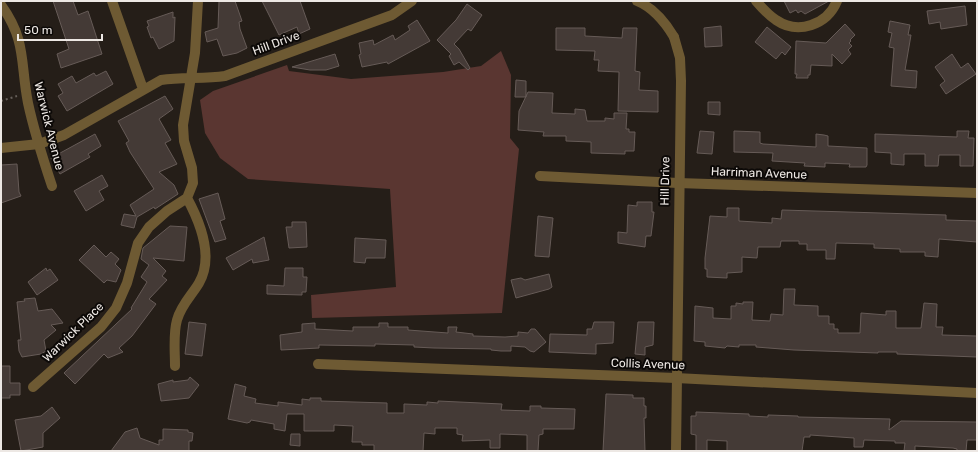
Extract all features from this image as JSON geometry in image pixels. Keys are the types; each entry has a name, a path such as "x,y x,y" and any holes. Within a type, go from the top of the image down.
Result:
{"street":[{"path":"112,1 143,89"},
{"path":"175,366 177,320 186,301 199,282 204,270 205,246 196,214 187,198 193,183 192,168 184,141 183,125 195,54 198,1"},
{"name":"Hill Drive","path":"1,148 39,144 64,136 160,80 225,76 392,15 412,1"},
{"name":"Hill Drive","path":"637,1 646,5 658,16 674,37 680,58 676,451"},
{"path":"756,1 777,21 792,27 805,27 818,23 829,16 837,1"},
{"name":"Warwick Avenue","path":"1,5 10,18 19,38 26,94 52,186"},
{"name":"Harriman Avenue","path":"540,176 678,183 977,193"},
{"name":"Warwick Place","path":"33,387 101,327 116,308 127,283 138,243 145,232 167,211 187,198"},
{"name":"Collis Avenue","path":"318,364 676,378 977,393"}],"path":[{"path":"1,101 26,94"}],"shaded area":[{"path":"501,51 511,75 510,138 519,149 502,313 312,318 311,295 396,287 390,189 248,179 220,158 205,133 200,100 213,91 287,65 289,71 351,79 443,72 481,66"}],"building":[{"path":"53,1 73,1 78,15 88,11 102,54 61,68 57,54 69,49"},
{"path":"219,1 235,1 242,21 239,22 240,29 247,48 237,53 223,56 217,39 207,42 205,32 218,28"},
{"path":"262,1 300,1 310,29 299,34 297,27 279,35"},
{"path":"784,1 829,1 805,14 801,11 798,13 796,10 790,13"},
{"path":"467,4 482,15 471,31 468,29 454,44 459,49 470,68 468,70 459,62 454,65 449,56 451,54 437,40 456,20"},
{"path":"965,6 967,25 941,29 940,22 929,24 927,11"},
{"path":"173,12 173,18 175,17 174,41 159,49 153,37 151,38 147,27 149,26 147,21"},
{"path":"417,20 430,41 388,64 387,62 362,67 359,55 361,54 359,43 373,40 374,45 393,35 395,40 410,30 408,26"},
{"path":"890,21 910,25 908,35 911,35 905,70 917,71 916,88 891,86 894,48 889,47 892,33 888,32"},
{"path":"845,24 855,35 849,43 852,46 848,50 851,54 842,64 832,54 832,66 811,65 810,75 808,75 808,78 796,78 796,41 826,43"},
{"path":"721,26 722,46 705,47 704,28"},
{"path":"767,27 791,47 785,55 782,52 776,59 755,42"},
{"path":"556,28 585,28 585,36 622,38 623,28 637,28 635,71 640,72 639,90 658,91 658,112 618,111 619,72 598,71 599,60 594,60 595,51 556,50"},
{"path":"335,54 339,66 326,70 310,70 292,67"},
{"path":"952,54 961,68 968,63 976,74 946,94 940,85 945,81 935,67"},
{"path":"106,71 113,84 67,111 58,96 63,93 58,84 72,76 76,83 94,73 96,76"},
{"path":"516,80 526,81 526,97 515,97"},
{"path":"528,92 553,93 552,113 575,114 575,109 585,110 587,121 605,121 605,118 614,119 614,113 627,113 626,129 629,129 629,132 635,132 634,151 625,151 625,154 591,153 591,142 566,141 566,136 543,136 544,132 518,130 519,111"},
{"path":"165,96 173,109 159,119 171,140 165,143 177,164 159,172 174,185 178,194 155,209 154,207 137,217 134,228 121,225 124,214 136,216 130,205 154,189 130,152 126,143 129,141 118,121"},
{"path":"708,102 720,102 720,115 708,114"},
{"path":"700,131 714,132 712,154 697,153"},
{"path":"734,131 760,132 760,143 763,144 816,147 816,134 828,136 828,146 867,148 867,165 866,167 849,167 850,164 825,163 825,167 804,166 805,163 772,161 773,153 734,152"},
{"path":"957,131 969,131 968,138 974,138 973,166 960,166 960,155 939,155 938,166 925,166 925,154 904,154 904,165 891,164 891,153 875,152 875,134 957,137"},
{"path":"95,134 101,146 88,154 90,157 60,174 51,158"},
{"path":"17,164 19,192 21,196 1,203 1,165"},
{"path":"102,175 108,186 99,191 104,200 86,211 74,191"},
{"path":"218,193 225,219 220,221 226,239 215,242 199,199"},
{"path":"637,202 652,202 652,212 654,212 651,236 646,236 645,247 618,243 618,232 627,233 628,205 637,206"},
{"path":"727,208 739,208 739,221 772,223 772,218 781,219 782,210 946,215 946,220 977,221 977,242 939,239 938,257 925,256 925,252 900,252 900,249 874,248 874,244 836,243 835,259 826,259 826,250 807,250 807,244 799,244 799,241 781,241 780,247 758,247 757,258 742,257 742,272 727,273 727,278 707,277 705,258 710,216 727,217"},
{"path":"538,216 553,218 549,257 535,256"},
{"path":"292,222 306,222 307,247 289,248 286,227 292,227"},
{"path":"170,226 187,227 184,261 153,258 166,271 162,276 167,280 149,299 156,304 132,336 119,348 123,352 108,358 104,354 75,384 64,373 132,309 131,308 147,282 141,277 149,265 141,259 143,248"},
{"path":"264,237 269,260 253,263 252,259 233,270 226,258"},
{"path":"355,238 386,240 385,258 366,258 365,263 354,262"},
{"path":"94,245 106,257 111,252 119,259 115,264 121,270 116,282 107,280 104,283 79,260"},
{"path":"46,268 47,271 50,269 58,280 37,295 28,282"},
{"path":"285,268 303,268 303,277 307,277 306,292 302,292 302,295 267,294 267,285 284,286"},
{"path":"549,274 552,287 516,298 511,280 521,278 525,280"},
{"path":"784,289 795,289 794,305 818,306 818,316 829,316 829,324 834,324 834,329 838,329 838,333 860,333 861,313 886,315 886,311 896,311 896,328 921,328 924,303 937,304 936,327 943,327 942,335 977,336 977,357 897,354 897,352 878,353 794,350 756,347 756,345 739,345 739,347 727,346 725,348 705,346 705,342 694,341 695,306 713,308 713,318 731,319 731,306 736,306 736,303 743,304 743,302 753,302 752,320 770,321 771,314 783,315"},
{"path":"35,298 38,311 52,309 63,323 51,325 56,330 44,340 46,351 41,354 22,357 19,351 18,340 21,340 17,302 25,301 24,299"},
{"path":"189,322 206,324 202,356 185,354"},
{"path":"594,322 614,322 613,343 596,344 596,354 549,352 550,334 587,335 587,329 592,329"},
{"path":"638,322 654,322 653,345 645,347 645,355 635,354"},
{"path":"315,323 315,329 353,331 353,327 379,327 379,323 388,323 388,327 408,327 408,330 448,333 448,327 457,327 456,332 473,334 473,336 505,337 518,336 518,332 528,333 531,329 535,329 546,342 534,352 525,347 511,346 511,351 501,351 491,349 434,348 414,347 414,345 375,344 375,346 319,345 319,348 281,350 280,335 302,332 302,324"},
{"path":"1,366 10,366 10,383 20,383 20,395 10,395 10,398 1,398"},
{"path":"190,377 199,385 189,398 161,401 158,384 173,380 173,382 188,380"},
{"path":"235,384 246,387 244,396 256,399 255,403 278,406 278,402 302,405 302,399 310,400 310,398 321,398 321,401 387,403 387,413 404,413 404,404 427,405 427,402 438,403 438,401 502,404 501,410 530,411 530,406 541,406 541,408 575,409 574,429 543,429 543,434 539,435 538,451 527,451 527,435 500,434 500,448 490,448 490,440 462,441 463,435 457,434 457,428 435,428 435,434 424,433 423,451 374,451 374,445 362,445 362,442 352,442 353,426 334,425 334,431 304,431 304,414 287,414 285,431 274,429 274,424 251,420 247,423 228,419"},
{"path":"606,394 633,395 633,398 644,398 644,406 646,406 646,418 644,418 645,451 603,451"},
{"path":"52,407 60,418 43,433 43,447 21,451 15,420 41,416"},
{"path":"696,412 749,414 749,416 768,417 768,415 890,419 889,430 901,421 977,422 977,440 967,440 966,451 957,451 957,449 953,448 915,446 915,451 904,451 905,443 895,443 895,441 864,440 863,447 854,447 854,438 810,435 810,437 804,437 802,451 727,451 727,441 707,440 707,451 696,451 696,435 691,434 691,416 696,416"},
{"path":"137,428 140,438 159,445 159,440 163,440 163,429 188,430 188,432 193,433 192,441 189,441 189,451 111,451 125,432"},
{"path":"291,434 300,434 300,446 290,445"}]}
